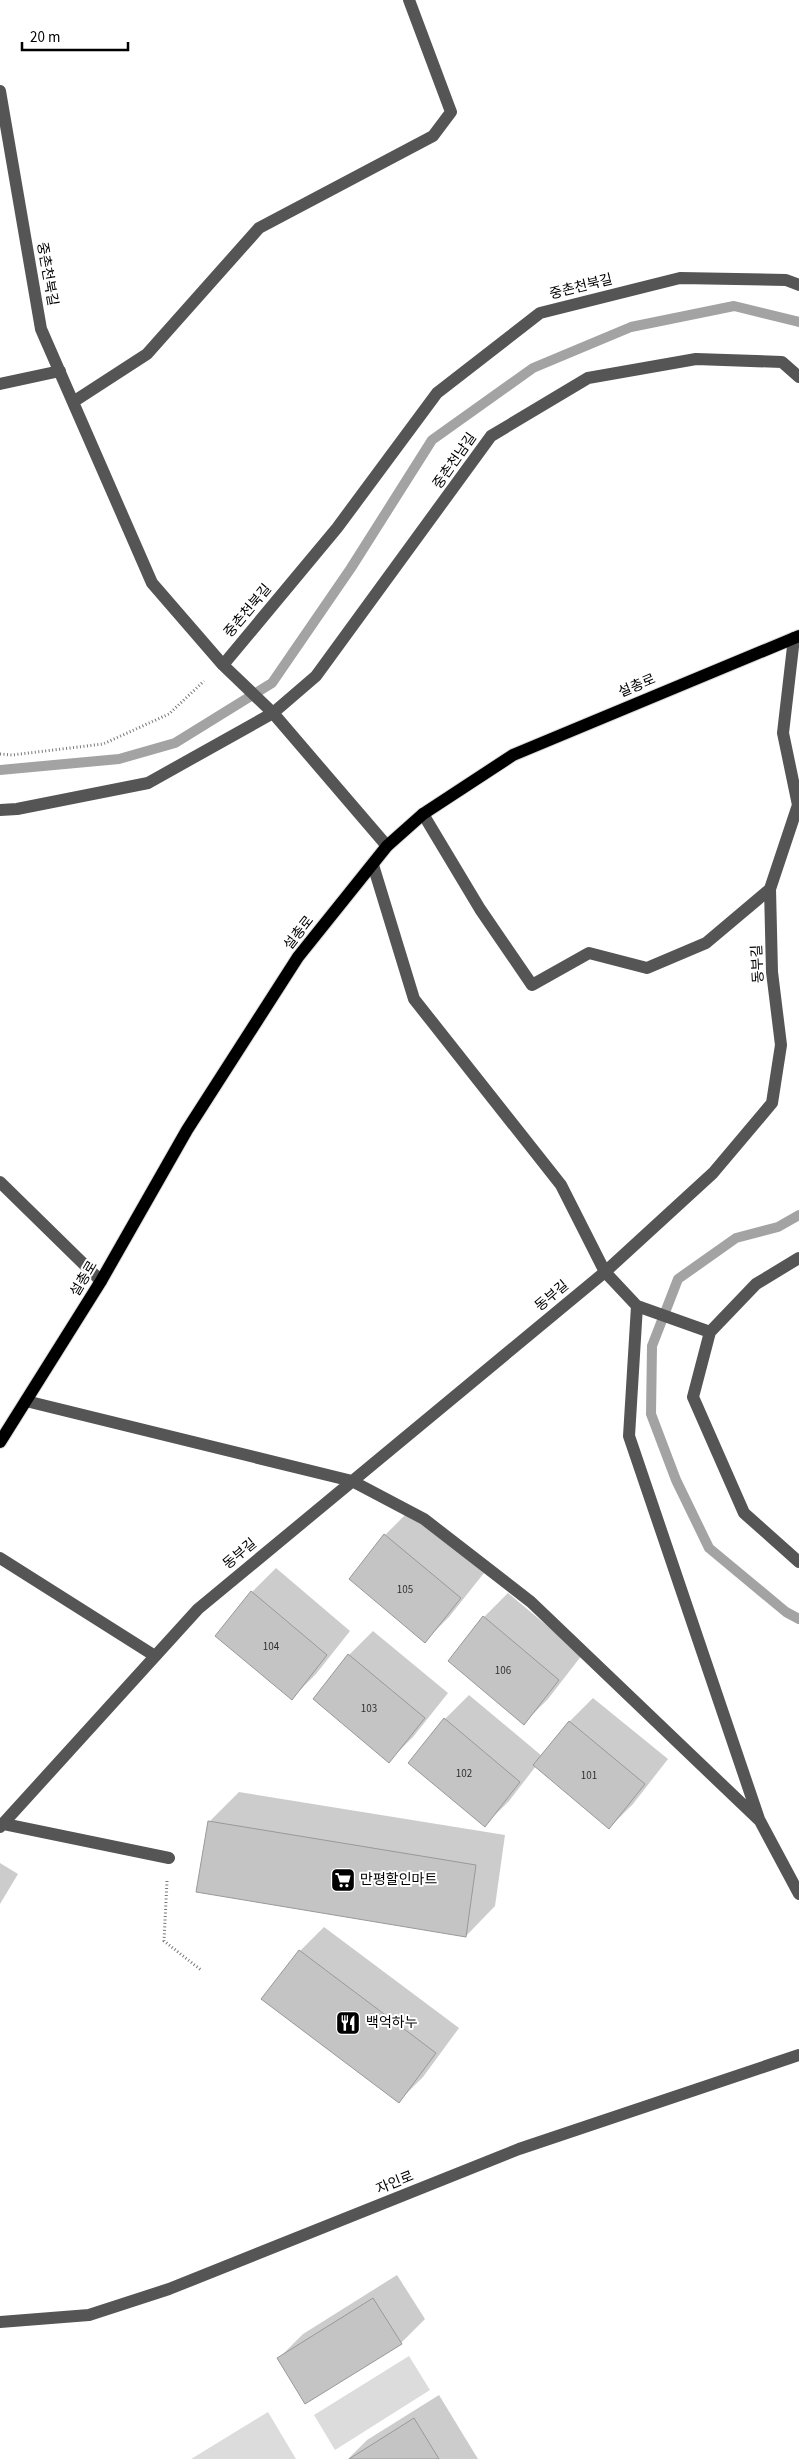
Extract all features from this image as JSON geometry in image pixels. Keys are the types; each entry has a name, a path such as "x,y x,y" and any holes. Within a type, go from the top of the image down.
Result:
{"main road":[{"name":"설총로","path":"2,1434 26,1401 101,1280 187,1130 298,957 387,846 423,814 513,755 796,637"}],"street":[{"path":"73,402 147,354 259,228 434,136 451,112 409,0"},
{"name":"중촌천북길","path":"0,91 41,329 152,583 223,664 336,528 438,393 540,313 680,278 786,280 799,285"},
{"name":"중촌천남길","path":"0,810 17,809 148,783 273,713 316,676 491,436 588,378 696,359 782,362 799,377"},
{"path":"0,384 60,371"},
{"name":"동부길","path":"2,1826 198,1609 604,1272 713,1173 772,1103 781,1045 772,972 770,889 798,805 783,733 796,637"},
{"path":"223,664 273,713 387,846"},
{"path":"423,814 480,909 532,985 589,953 647,968 706,944 770,889"},
{"path":"373,865 414,999 561,1185 604,1272 637,1306 710,1332"},
{"path":"0,1182 101,1280"},
{"path":"799,1258 756,1284 710,1332 692,1397 744,1513 799,1562"},
{"path":"637,1306 629,1436 760,1821 799,1894"},
{"path":"26,1401 352,1481 424,1519 531,1602 760,1821"},
{"path":"0,1558 155,1656"},
{"path":"2,1826 168,1858"},
{"path":"796,2056 799,2069"},
{"name":"자인로","path":"0,2322 89,2315 169,2289 520,2149 796,2056"}],"path":[{"path":"0,754 12,755 103,744 169,714 223,664"},
{"path":"168,1858 164,1941 201,1970"}],"shaded area":[{"path":"409,2356 430,2390 335,2450 314,2415"},
{"path":"268,2412 296,2459 191,2459"}],"building":[{"path":"384,1534 461,1598 425,1643 349,1579"},
{"path":"251,1591 327,1655 292,1700 215,1636"},
{"path":"483,1616 559,1680 524,1725 448,1661"},
{"path":"348,1654 425,1718 389,1763 313,1699"},
{"path":"444,1718 520,1782 485,1827 408,1763"},
{"path":"569,1721 645,1784 609,1829 533,1765"},
{"path":"208,1821 476,1865 466,1937 196,1892"},
{"path":"299,1950 436,2053 399,2103 261,1999"},
{"path":"373,2298 402,2344 305,2404 277,2358"},
{"path":"414,2418 439,2459 349,2459"}],"waterway":[{"path":"0,770 119,759 175,743 272,683 351,568 432,440 533,368 631,327 734,306 799,322"},
{"path":"799,1215 778,1227 736,1238 678,1279 652,1346 651,1414 676,1480 709,1548 786,1612 799,1619"}],"place":[{"name":"만평할인마트","path":"343,1880"},
{"name":"백억하누","path":"348,2023"}]}
